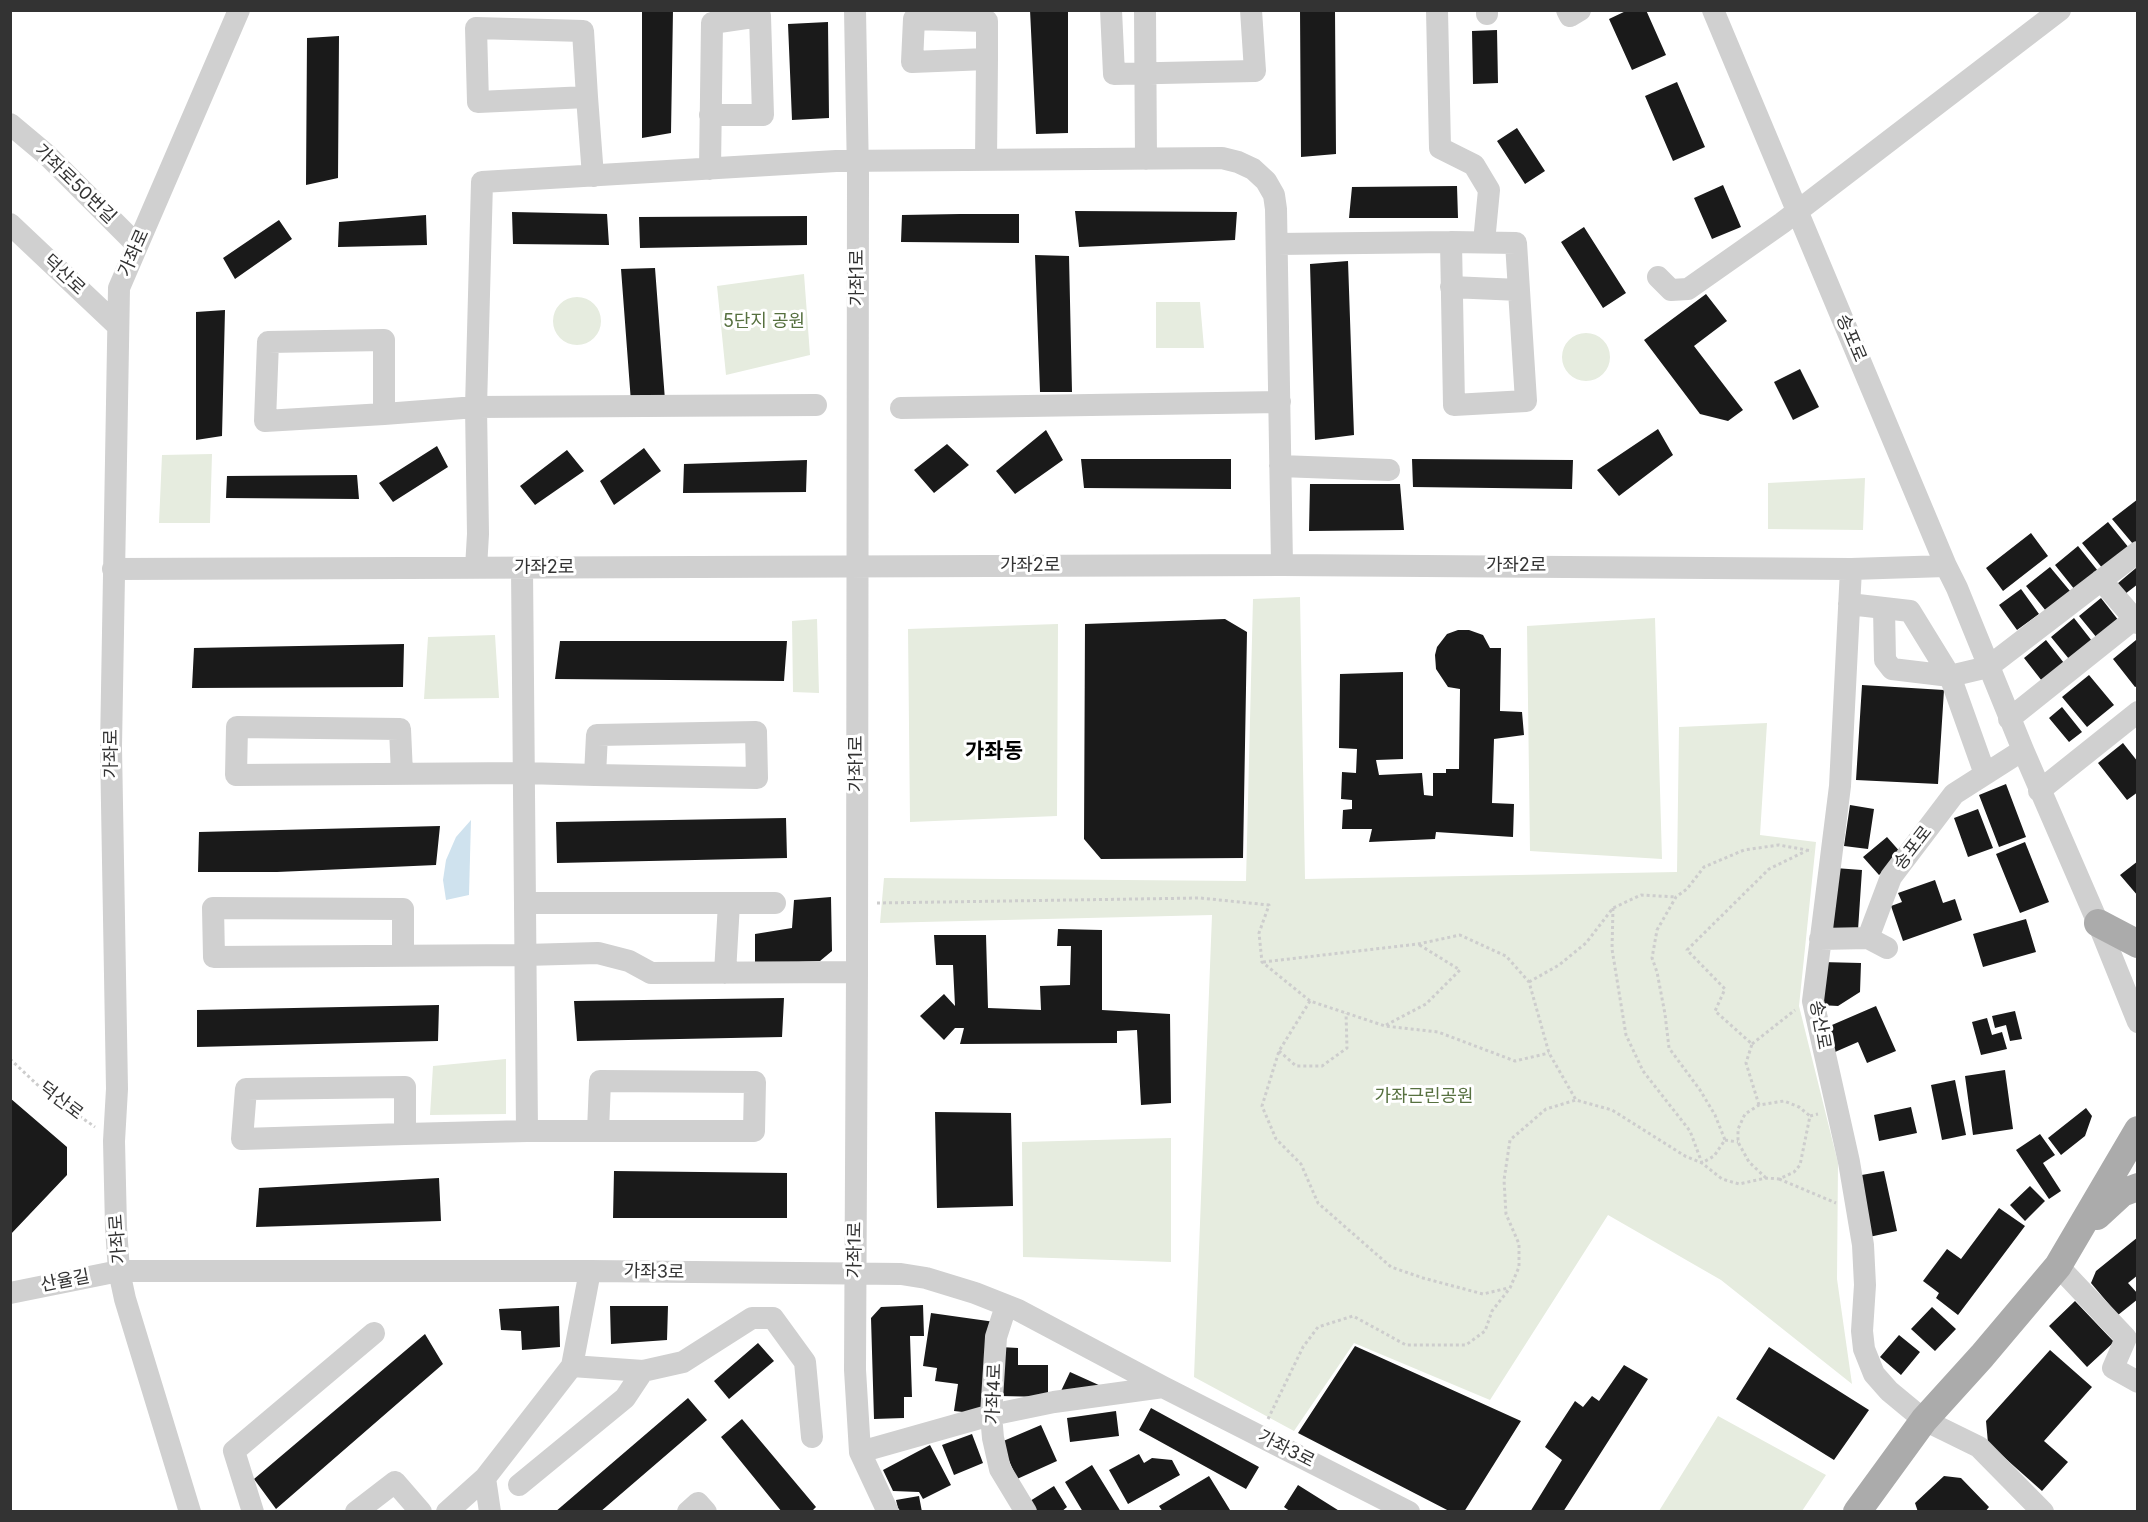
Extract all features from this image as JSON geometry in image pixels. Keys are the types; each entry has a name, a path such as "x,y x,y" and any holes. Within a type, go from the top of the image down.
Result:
{"main road":[{"path":"2098,923 2138,944"},
{"path":"2063,1258 2138,1130"},
{"path":"1857,1512 1924,1420 1982,1356 2095,1218 2122,1193 2138,1187"}],"street":[{"name":"가좌로","path":"190,1512 125,1299 119,1271 114,1141 117,1089 111,747 119,288 239,10"},
{"name":"가좌1로","path":"855,10 858,972 855,1370 860,1452 888,1512"},
{"path":"1111,10 1114,74 1255,71 1251,10"},
{"path":"1145,10 1146,159"},
{"path":"1437,10 1440,148 1474,165 1489,190 1484,242"},
{"path":"1567,10 1570,16 1580,10"},
{"name":"송포로","path":"1713,10 2138,1022"},
{"path":"1658,277 1671,290 1688,289 1798,210 2060,10"},
{"path":"710,115 763,115 760,16 712,23 710,115 710,169"},
{"path":"587,97 478,102 476,28 583,31 593,176"},
{"path":"986,160 987,59"},
{"name":"가좌로50번길","path":"10,124 47,155 137,245"},
{"path":"476,568 476,407 482,182 857,162 1222,158 1238,162 1253,170 1266,181 1274,195 1277,244 1282,565"},
{"name":"덕산로","path":"10,224 118,326"},
{"path":"1277,244 1451,242 1516,243 1526,401 1454,405 1451,242"},
{"path":"1451,287 1519,290"},
{"path":"384,414 384,340 268,342 265,421 384,414 476,407 816,405"},
{"path":"901,408 1280,402"},
{"path":"1280,466 1389,470"},
{"path":"1884,608 1885,660 1892,669 1950,676 1988,667 2138,552"},
{"name":"가좌2로","path":"113,569 1282,565 1851,568 1946,566"},
{"path":"522,568 527,1131"},
{"name":"송산로","path":"1851,568 1840,786 1813,1001 1849,1162 1862,1237 1865,1273 1862,1320 1864,1349 1868,1362 1881,1383 1924,1420 1980,1447 2043,1512"},
{"path":"2009,719 2136,619 2101,580"},
{"path":"1849,604 1910,611 1950,676 1985,774"},
{"path":"2039,790 2138,712"},
{"path":"402,774 400,729 237,728 236,776 524,773 595,775 757,778 756,732 597,735 595,775"},
{"name":"송포로","path":"1820,939 1878,943 1891,877 1954,794 2023,750"},
{"path":"525,903 775,903"},
{"path":"725,974 729,903"},
{"path":"403,956 403,909 213,908 214,957 403,956 525,955 598,953 629,961 651,973 858,972"},
{"path":"405,1134 405,1087 246,1089 242,1138 405,1134 527,1131 598,1131 754,1131 754,1082 600,1081 598,1131"},
{"path":"2063,1258 2131,1339"},
{"name":"가좌3로","path":"119,1271 590,1271 901,1274 926,1278 1006,1305 1402,1510"},
{"name":"산율길","path":"10,1293 119,1271"},
{"path":"447,1512 485,1478 572,1366 590,1271"},
{"name":"가좌4로","path":"1006,1305 996,1337 991,1415 993,1438 1000,1469 1026,1512"},
{"path":"572,1366 643,1371 683,1362 752,1318 774,1318 806,1362 812,1437"},
{"path":"253,1512 234,1451 374,1333"},
{"path":"2131,1339 2126,1338 2113,1368 2138,1382"},
{"path":"519,1485 625,1398 643,1371"},
{"path":"860,1452 991,1415 1054,1402 1163,1387"},
{"path":"485,1478 490,1512"},
{"path":"356,1512 395,1482 421,1512"},
{"path":"688,1512 698,1503 706,1512"}],"path":[{"path":"1725,1140 1715,1115 1700,1089 1669,1048 1663,1003 1652,958 1657,930 1676,897 1687,889 1704,867 1744,850 1779,845 1815,852"},
{"path":"1752,1044 1715,1011 1725,989 1687,950 1769,869 1808,850"},
{"path":"1529,982 1559,964 1586,943 1613,908 1641,895 1676,897"},
{"path":"871,904 881,902 1200,898 1269,905 1259,933 1262,962 1310,1001 1385,1026 1438,1032 1515,1061 1549,1053"},
{"path":"1613,908 1612,950 1626,1035 1643,1071 1690,1131 1702,1163"},
{"path":"1262,962 1418,944 1460,935 1506,956 1529,982 1549,1053 1576,1100"},
{"path":"1385,1026 1426,1004 1460,970 1418,944"},
{"path":"1310,1001 1279,1051 1262,1106 1276,1139 1301,1164 1318,1203 1391,1267 1422,1278 1483,1294 1510,1288"},
{"path":"1759,1105 1746,1063 1752,1044 1799,1006"},
{"path":"1279,1051 1296,1066 1322,1066 1347,1048 1346,1013"},
{"name":"덕산로","path":"10,1059 44,1091 114,1141"},
{"path":"1266,1424 1303,1347 1318,1327 1353,1317 1406,1345 1466,1346 1485,1330 1492,1311 1510,1288 1519,1267 1519,1244 1506,1214 1504,1180 1510,1140 1546,1109 1576,1100 1612,1110 1685,1156 1702,1163 1722,1179 1738,1184 1766,1178 1779,1179 1837,1204"},
{"path":"1766,1178 1749,1162 1738,1142 1738,1129 1744,1114 1759,1105 1784,1101 1799,1107 1810,1116"},
{"path":"1810,1116 1819,1114"},
{"path":"1779,1179 1794,1172 1800,1165 1810,1116"},
{"path":"1725,1140 1738,1142"},
{"path":"1702,1163 1714,1156 1725,1140"}],"green space":[{"name":"5단지 공원","path":"804,274 810,355 726,375 717,286"},
{"path":"572,297 582,297 597,307 601,321 600,330 591,341 582,345 572,345 557,335 553,326 553,316 563,301"},
{"path":"1156,302 1200,302 1204,348 1156,348"},
{"path":"1581,333 1591,333 1603,340 1610,352 1610,362 1603,374 1591,381 1581,381 1566,370 1562,362 1562,352 1573,337"},
{"path":"212,454 210,523 159,523 162,455"},
{"path":"1865,478 1863,530 1768,529 1768,483"},
{"name":"가좌근린공원","path":"1300,597 1305,879 1677,872 1679,727 1767,723 1760,835 1816,842 1799,1006 1838,1163 1837,1279 1852,1384 1721,1280 1608,1215 1490,1400 1354,1343 1294,1431 1194,1377 1212,915 880,923 884,878 1246,881 1253,599"},
{"path":"1655,618 1662,859 1530,851 1527,626"},
{"path":"817,619 819,693 793,692 792,621"},
{"path":"1058,624 1057,816 910,822 908,629"},
{"path":"495,635 499,698 424,699 428,637"},
{"path":"506,1059 506,1114 430,1115 433,1066"},
{"path":"1171,1138 1171,1262 1023,1257 1022,1142"},
{"path":"1718,1416 1826,1475 1802,1511 1659,1511"}],"water":[{"path":"471,820 469,895 446,900 443,880 446,860 456,837"}],"building":[{"path":"642,10 673,10 671,133 642,138"},
{"path":"1030,10 1068,10 1068,133 1036,134"},
{"path":"1300,10 1335,10 1336,154 1301,157"},
{"path":"1628,10 1646,10 1666,55 1632,70 1609,19"},
{"path":"828,22 829,118 792,120 788,24"},
{"path":"1497,30 1498,83 1473,84 1472,31"},
{"path":"339,36 338,178 306,185 307,38"},
{"path":"1677,82 1705,147 1673,161 1645,96"},
{"path":"1517,128 1545,171 1525,184 1497,141"},
{"path":"1723,185 1741,227 1712,239 1694,198"},
{"path":"1457,186 1458,218 1349,218 1352,187"},
{"path":"1075,211 1237,212 1235,240 1079,247"},
{"path":"512,212 607,214 609,245 513,244"},
{"path":"1019,214 1019,243 901,242 902,215"},
{"path":"426,215 427,245 338,247 339,222"},
{"path":"807,216 807,245 640,248 639,217"},
{"path":"279,220 292,239 235,279 223,258"},
{"path":"1584,227 1626,293 1603,308 1561,242"},
{"path":"1035,255 1069,256 1072,392 1040,392"},
{"path":"1348,261 1354,435 1315,440 1310,264"},
{"path":"655,268 665,400 631,402 621,269"},
{"path":"1706,294 1727,321 1694,346 1743,410 1728,421 1700,414 1644,340"},
{"path":"225,310 222,436 196,440 196,312"},
{"path":"1800,369 1819,407 1793,420 1774,382"},
{"path":"1658,429 1673,455 1619,496 1597,470"},
{"path":"1046,430 1063,460 1015,494 996,471"},
{"path":"947,444 969,465 934,493 914,470"},
{"path":"437,446 448,467 393,502 379,483"},
{"path":"644,448 661,471 614,505 600,481"},
{"path":"567,450 584,471 535,505 520,486"},
{"path":"1081,459 1231,459 1231,489 1084,488"},
{"path":"1412,459 1573,460 1572,489 1413,487"},
{"path":"807,460 806,492 683,493 684,464"},
{"path":"357,475 359,499 226,498 227,476"},
{"path":"1310,484 1400,484 1404,530 1309,531"},
{"path":"2138,499 2138,541 2133,544 2112,519"},
{"path":"2108,522 2129,548 2103,569 2082,543"},
{"path":"2031,533 2048,556 2003,591 1986,568"},
{"path":"2078,546 2098,571 2075,590 2055,565"},
{"path":"2050,567 2070,591 2046,611 2026,586"},
{"path":"2136,568 2138,584 2125,594 2117,584"},
{"path":"2021,589 2039,614 2017,630 1999,605"},
{"path":"2101,598 2119,621 2097,638 2079,616"},
{"path":"2074,618 2092,641 2069,659 2051,637"},
{"path":"1225,619 1247,632 1243,858 1101,859 1084,839 1085,624"},
{"path":"1458,630 1469,630 1483,635 1490,648 1501,648 1500,711 1522,712 1524,735 1494,739 1492,803 1514,804 1513,837 1436,832 1435,839 1369,842 1372,829 1342,829 1343,810 1352,809 1352,800 1341,799 1342,772 1356,773 1357,749 1339,748 1340,674 1403,672 1403,759 1376,760 1379,775 1422,773 1424,795 1433,796 1433,773 1446,773 1446,769 1459,769 1460,689 1448,687 1436,669 1435,655 1437,647 1447,634"},
{"path":"2046,640 2064,663 2042,681 2024,658"},
{"path":"2136,640 2138,686 2135,687 2113,659"},
{"path":"560,641 787,641 784,681 555,679"},
{"path":"404,644 403,687 192,688 194,648"},
{"path":"2089,675 2114,705 2087,727 2062,697"},
{"path":"1862,685 1944,690 1938,784 1856,780"},
{"path":"2062,707 2082,732 2069,742 2049,718"},
{"path":"2123,743 2138,762 2138,792 2127,800 2098,763"},
{"path":"2006,784 2026,837 1999,847 1979,795"},
{"path":"1850,805 1874,809 1868,849 1844,846"},
{"path":"1978,809 1993,848 1968,857 1954,818"},
{"path":"786,818 787,858 557,863 556,822"},
{"path":"440,826 436,865 277,872 198,872 199,832"},
{"path":"1887,837 1902,854 1879,875 1863,857"},
{"path":"2025,842 2049,902 2020,913 1996,854"},
{"path":"2138,861 2138,896 2120,875"},
{"path":"1835,868 1862,870 1858,930 1831,928"},
{"path":"1935,880 1943,903 1955,899 1962,920 1903,941 1891,906 1902,902 1898,893"},
{"path":"831,897 832,951 820,961 755,964 755,934 792,928 794,900"},
{"path":"2026,919 2036,952 1983,967 1973,934"},
{"path":"1058,929 1102,930 1102,1010 1170,1014 1171,1103 1141,1105 1137,1030 1117,1031 1117,1043 960,1044 964,1028 955,1028 944,1040 920,1016 944,994 955,1006 953,965 936,965 934,935 986,935 988,1008 1041,1010 1040,986 1070,985 1071,946 1057,946"},
{"path":"1821,962 1861,963 1860,992 1838,1006 1820,1005"},
{"path":"784,998 782,1037 577,1041 574,1001"},
{"path":"439,1005 438,1041 197,1047 197,1010"},
{"path":"1876,1006 1896,1051 1867,1063 1858,1042 1835,1052 1825,1028"},
{"path":"2015,1011 2022,1039 2010,1041 2006,1025 1995,1028 1992,1016"},
{"path":"1987,1018 1992,1035 2002,1032 2007,1049 1981,1055 1972,1022"},
{"path":"2005,1070 2013,1129 1973,1135 1965,1076"},
{"path":"1955,1080 1966,1135 1942,1140 1931,1085"},
{"path":"10,1098 67,1147 67,1175 10,1235"},
{"path":"1911,1107 1917,1133 1879,1141 1874,1115"},
{"path":"2086,1108 2092,1116 2085,1136 2061,1155 2048,1138"},
{"path":"935,1112 1011,1113 1013,1206 937,1208"},
{"path":"2040,1134 2055,1155 2043,1163 2061,1191 2049,1199 2016,1150"},
{"path":"614,1171 787,1173 787,1218 613,1218"},
{"path":"1884,1171 1897,1231 1869,1237 1856,1176"},
{"path":"439,1178 441,1221 256,1227 259,1188"},
{"path":"2030,1186 2045,1201 2025,1221 2010,1205"},
{"path":"1999,1208 2025,1226 1958,1315 1936,1298 1939,1293 1923,1281 1947,1249 1961,1259"},
{"path":"2138,1237 2138,1275 2128,1283 2138,1294 2138,1299 2118,1315 2091,1283 2096,1271"},
{"path":"2075,1301 2114,1342 2087,1367 2049,1326"},
{"path":"923,1305 924,1336 910,1336 912,1397 904,1397 904,1418 874,1419 871,1318 881,1307"},
{"path":"559,1306 560,1347 522,1350 521,1331 501,1330 499,1309"},
{"path":"610,1306 668,1306 667,1340 611,1344"},
{"path":"1932,1307 1956,1329 1935,1351 1911,1329"},
{"path":"931,1313 995,1322 981,1414 954,1411 958,1384 935,1381 937,1368 923,1366"},
{"path":"425,1334 443,1364 276,1509 254,1479"},
{"path":"1899,1335 1920,1352 1901,1375 1880,1357"},
{"path":"758,1343 774,1361 729,1399 714,1381"},
{"path":"1355,1346 1521,1421 1464,1512 1451,1512 1298,1433"},
{"path":"1000,1347 1018,1348 1018,1365 1048,1365 1048,1397 999,1396"},
{"path":"1769,1347 1869,1410 1834,1460 1736,1399"},
{"path":"2050,1350 2092,1387 2044,1441 2068,1462 2042,1491 1988,1443 1986,1421"},
{"path":"1624,1365 1648,1379 1563,1512 1530,1512 1562,1460 1545,1447 1575,1401 1583,1407 1592,1396 1599,1401"},
{"path":"1070,1372 1101,1386 1061,1391"},
{"path":"688,1398 707,1420 600,1512 555,1512"},
{"path":"1151,1408 1259,1467 1246,1489 1139,1430"},
{"path":"1116,1411 1119,1436 1070,1442 1067,1418"},
{"path":"742,1419 816,1507 811,1512 782,1512 721,1437"},
{"path":"1041,1425 1057,1461 1017,1479 1001,1442"},
{"path":"972,1434 983,1463 954,1475 942,1445"},
{"path":"930,1445 951,1485 923,1499 919,1492 893,1491 883,1470"},
{"path":"1139,1454 1144,1463 1152,1458 1172,1460 1180,1475 1128,1504 1109,1470"},
{"path":"1092,1465 1121,1512 1083,1512 1065,1482"},
{"path":"1209,1476 1230,1510 1163,1512 1159,1506"},
{"path":"1944,1476 1961,1478 1989,1507 1985,1512 1918,1512 1915,1503"},
{"path":"1298,1485 1341,1512 1291,1512 1284,1507"},
{"path":"1054,1486 1067,1507 1061,1512 1036,1512 1030,1501"},
{"path":"919,1496 922,1512 901,1512 898,1508 896,1500"}],"district":[{"name":"가좌동","path":"994,752"}]}
